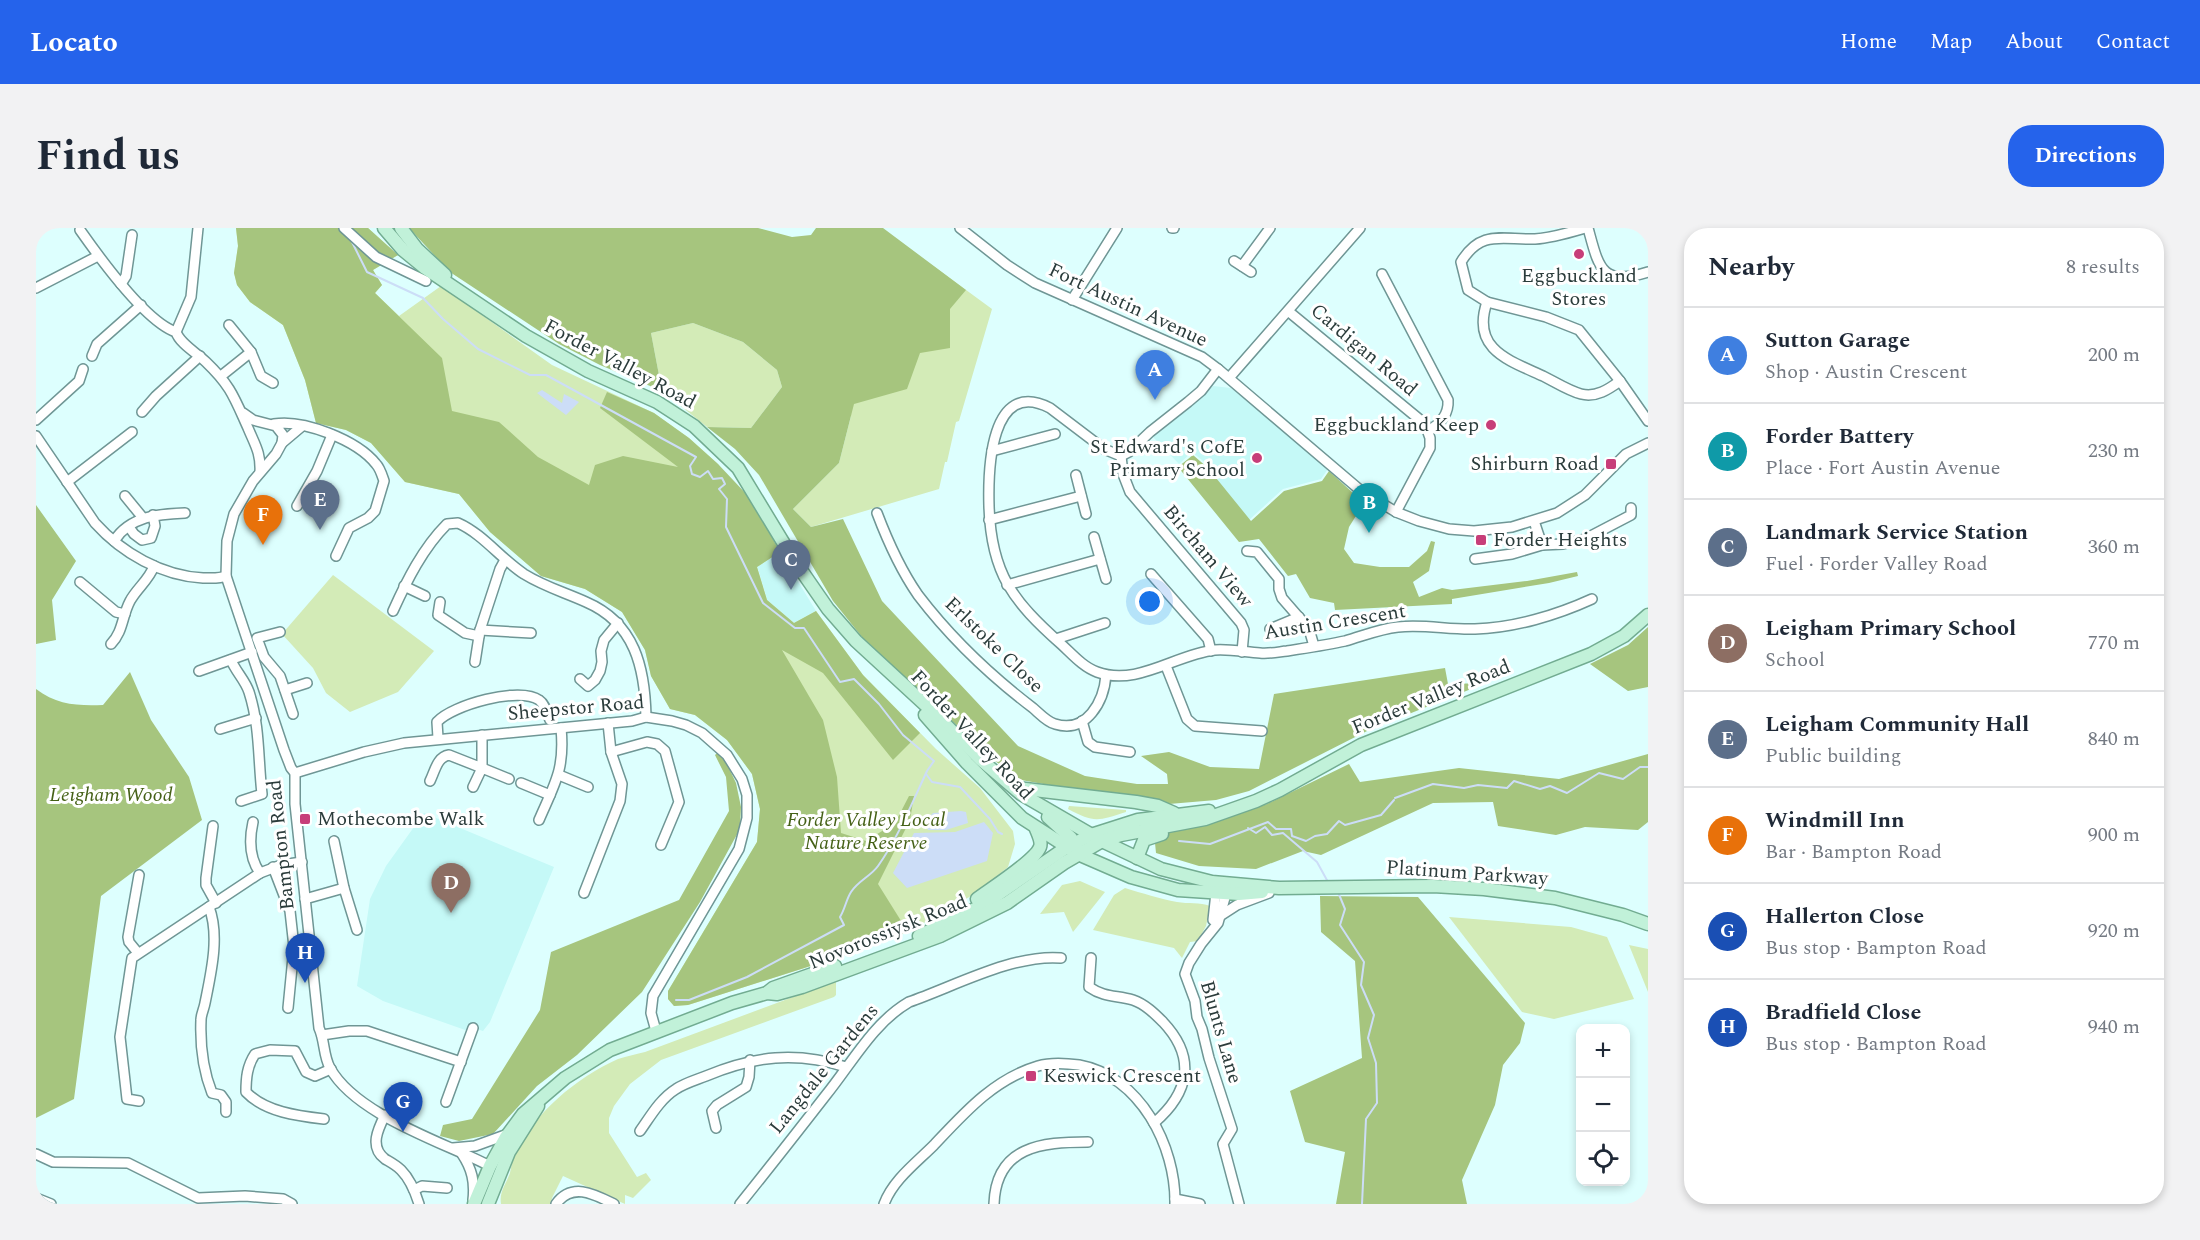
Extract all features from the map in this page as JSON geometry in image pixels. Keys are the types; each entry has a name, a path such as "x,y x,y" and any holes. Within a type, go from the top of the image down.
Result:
{"main road":[{"name":"Forder Valley Road","path":"384,228 403,250 424,268 561,357 657,402 694,426 738,468 792,557 828,609 999,797 1036,829 1073,848"},
{"name":"Forder Valley Road","path":"401,228 417,249 464,295"},
{"name":"Forder Valley Road","path":"1097,838 1185,824 1280,790 1361,745 1591,654 1624,636 1648,615"},
{"name":"Forder Valley Road","path":"872,656 981,760 1018,791 1124,852"},
{"path":"1018,791 1136,802 1158,806 1175,814"},
{"path":"1018,791 1027,802 1058,825 1073,848 1132,821 1175,814"},
{"name":"Forder Valley Road","path":"1175,814 1225,811"},
{"path":"1137,858 1147,837 1171,831 1185,824"},
{"path":"949,923 954,916 1019,868 1039,849 1040,843 1036,829"},
{"name":"Novorossiysk Road","path":"767,993 773,988 798,978 903,942 949,923 981,906 1073,848"},
{"name":"Novorossiysk Road","path":"488,1204 508,1134 523,1114 565,1078 610,1050 732,1003 767,993 777,994 802,987 940,936 1007,903 1073,848"},
{"name":"Platinum Parkway","path":"1073,848 1142,880 1178,890 1433,886 1484,889 1555,898 1623,915 1648,924"},
{"name":"Platinum Parkway","path":"1124,852 1161,869 1218,890 1254,894 1279,888"},
{"name":"Novorossiysk Road","path":"474,1204 496,1173 541,1099"},
{"path":"496,1173 500,1204"}],"street":[{"path":"176,332 191,297 198,228"},
{"path":"344,228 376,257 426,281"},
{"name":"Fort Austin Avenue","path":"960,228 1035,283 1202,357 1360,490 1396,512 1419,521 1449,529 1474,531 1512,527 1534,521 1557,513 1586,495 1626,454 1648,443"},
{"path":"1072,300 1117,228"},
{"path":"1251,272 1238,263 1270,228"},
{"path":"1648,272 1628,279 1611,276 1600,266 1586,228 1535,239 1493,237 1478,242 1461,262 1468,290 1487,302 1546,317 1579,330 1620,381 1648,422"},
{"path":"1229,378 1355,229"},
{"path":"80,230 98,256 141,305 166,327 176,332 178,337 221,376 243,413 256,444 270,453 280,446 282,432 270,424"},
{"path":"121,284 126,276 132,235"},
{"path":"36,288 98,256"},
{"path":"1382,274 1448,400 1449,406 1441,423 1428,430 1430,448 1396,512"},
{"path":"1487,302 1482,318 1485,338 1499,356 1582,394 1600,393 1620,381"},
{"path":"92,356 98,344 141,305"},
{"name":"Cardigan Road","path":"1288,311 1425,424 1428,430"},
{"path":"229,325 251,352 261,376 273,383"},
{"path":"221,376 251,352"},
{"path":"142,412 200,356"},
{"path":"36,420 78,382 83,369"},
{"path":"1130,752 1095,747 1088,742 1082,722 1098,707 1105,688 1106,675 1087,668 1026,611 1007,585 995,554 989,520 988,491 992,451 1000,419 1014,406 1034,402 1050,408 1109,452 1121,456 1129,452 1194,397 1218,369"},
{"path":"243,413 253,420 270,424 283,423 322,431 363,450 378,465 384,481 382,494 375,511 368,518 349,528 336,556"},
{"path":"260,472 256,431 270,424"},
{"name":"Bampton Road","path":"301,427 280,446 274,458 260,472 242,498 230,528 226,576 285,752 295,773 295,799 322,1049 330,1069 357,1098 496,1173"},
{"path":"67,482 132,432"},
{"path":"992,451 1055,434"},
{"path":"297,506 317,471 332,435"},
{"path":"36,436 95,523 114,541 154,566 196,578 226,576"},
{"name":"Bircham View","path":"1121,456 1123,474 1130,492 1241,623 1244,630 1242,652"},
{"path":"1076,475 1086,513"},
{"path":"125,496 143,518"},
{"path":"989,520 1081,496"},
{"path":"1476,559 1512,554 1542,545 1563,544 1585,539 1631,515 1631,508"},
{"path":"114,541 118,535 143,518 185,513"},
{"name":"Erlstoke Close","path":"877,513 892,552 919,596 968,650 1006,687 1053,724 1065,726 1082,722"},
{"path":"129,527 142,540 151,538 155,526 153,515"},
{"path":"1534,521 1542,545"},
{"path":"393,610 404,586 443,528 453,522 463,525 505,560 543,586 594,606 618,623 628,635 637,656 643,680 646,717"},
{"path":"1094,537 1106,579"},
{"name":"Bircham View","path":"1247,551 1257,552 1279,579 1282,598 1309,629 1314,646"},
{"path":"1007,585 1100,559"},
{"path":"475,662 479,633 505,560"},
{"path":"111,644 119,633 129,603 138,588 150,576 154,566"},
{"path":"1151,574 1205,636 1211,651"},
{"path":"80,582 116,612 125,614"},
{"path":"404,586 425,596"},
{"name":"Austin Crescent","path":"1106,675 1120,676 1166,666 1211,651 1263,653 1343,641 1398,627 1432,626 1474,629 1499,627 1568,610 1592,599"},
{"path":"440,602 438,615 465,633 531,633"},
{"path":"1270,629 1299,617"},
{"path":"580,679 588,686 595,680 602,662 601,651 604,640 618,623"},
{"path":"1056,639 1105,623"},
{"path":"280,632 257,638 264,657 280,676 292,714"},
{"path":"199,671 252,652"},
{"path":"231,660 236,671 244,680 256,718 262,794 241,801"},
{"path":"1166,666 1191,724 1262,731"},
{"path":"265,693 307,683"},
{"path":"438,738 437,722 440,718 455,709 480,700 527,695 539,700 545,707 550,720"},
{"name":"Sheepstor Road","path":"295,773 376,748 438,738 632,721 646,717 686,724 717,744 742,778 748,807 745,833 740,849 653,996 651,1013 656,1032"},
{"path":"220,729 256,718"},
{"path":"584,893 620,801 622,784 611,752 608,723"},
{"path":"539,820 559,775 563,759 561,728"},
{"path":"473,788 482,768 482,735"},
{"path":"611,752 647,742 657,744 665,751 679,802 661,845"},
{"path":"430,782 440,758 449,755 509,779"},
{"path":"559,775 588,787"},
{"path":"521,783 550,795"},
{"path":"253,822 250,832 252,858 260,873"},
{"path":"213,826 206,885 212,905 215,933 209,982 201,1018 202,1053 212,1093 221,1095 226,1102 226,1113"},
{"path":"334,841 344,888 357,930"},
{"path":"139,1101 127,1099 120,1037 130,963 138,953 260,873 273,867 302,862"},
{"path":"273,867 290,911 294,946 288,1008"},
{"path":"138,953 129,942 128,937 139,875"},
{"path":"305,899 344,888"},
{"path":"1220,916 1237,905 1257,899 1279,888"},
{"path":"1211,932 1218,890"},
{"name":"Blunts Lane","path":"1218,890 1220,916 1189,963 1185,974 1195,1001 1197,1017 1212,1069 1229,1116 1232,1129 1223,1144 1239,1204"},
{"name":"Langdale Gardens","path":"740,1204 885,1019 909,1002 1017,962 1050,957 1061,958"},
{"path":"1090,958 1089,987 1100,994 1133,1000 1149,1008 1172,1031 1182,1051 1185,1070 1180,1091 1169,1111 1154,1123"},
{"path":"446,1102 473,1028"},
{"path":"322,1035 356,1030 367,1032 461,1062"},
{"path":"324,1119 297,1116 259,1102 246,1092 246,1078 250,1061 255,1054 270,1050 295,1052 306,1072 315,1076 330,1069"},
{"path":"640,1131 659,1104 676,1089 750,1060 793,1056 846,1067"},
{"path":"716,1128 712,1111 717,1105 746,1087 750,1060"},
{"path":"884,1204 892,1188 976,1101 1020,1072 1040,1065 1071,1064 1103,1072 1129,1089 1154,1123 1164,1145 1175,1201 1200,1204"},
{"path":"385,1115 376,1136 378,1151 382,1157 400,1168 414,1190 419,1204"},
{"path":"447,1148 476,1146 508,1134"},
{"path":"994,1204 994,1189 1014,1157 1032,1146 1088,1142"},
{"path":"462,1154 472,1171 474,1204"},
{"path":"36,1155 53,1162 128,1164 198,1198 255,1197 283,1199 292,1204"},
{"path":"414,1190 422,1186 447,1188"},
{"path":"556,1204 567,1194 583,1191 595,1194 614,1204"},
{"path":"36,1198 51,1204"}],"shaded area":[{"name":"St Edward's CofE Primary School","path":"1213,386 1231,388 1328,469 1321,479 1283,489 1249,520 1223,489 1208,465 1192,452 1179,464 1153,437"},
{"path":"542,390 562,403 564,394 579,402 566,415 537,393"},
{"path":"780,552 816,611 794,623 767,600 757,566"},
{"path":"966,812 968,823 946,830 928,830 925,821 933,813"},
{"path":"424,813 554,867 490,1022 483,1031 470,1027 468,1031 383,1001 357,986 370,899 386,866"},
{"path":"984,822 993,833 987,861 907,888 893,873 914,833 955,832"}],"green space":[{"name":"Forder Valley Local Nature Reserve","path":"236,228 368,228 398,255 373,270 382,285 375,293 399,316 441,286 552,365 654,413 689,438 718,464 780,552 757,567 767,600 794,623 816,611 863,675 936,749 980,788 1013,831 1015,844 1008,867 978,892 908,932 842,956 688,1005 674,1006 668,999 668,991 757,842 760,809 752,774 727,740 695,715 670,709 651,676 645,650 622,612 585,589 541,576 490,532 459,494 405,482 371,443 346,430 316,423 305,380 283,325 250,302 237,285 234,273 238,246"},
{"name":"Forder Valley Local Nature Reserve","path":"236,228 368,228 398,255 373,270 382,285 375,293 442,358 452,411 499,422 538,457 589,485 595,465 623,456 678,467 600,408 607,392 654,413 689,438 718,464 750,498 780,552 757,567 767,600 794,623 816,611 863,675 920,733 893,760 823,673 782,650 823,720 837,777 841,833 866,841 895,823 909,796 914,796 910,820 878,884 908,932 842,956 688,1005 674,1006 668,999 668,991 757,842 760,809 752,774 727,740 695,715 670,709 651,676 645,650 622,612 585,589 541,576 490,532 459,494 405,482 371,443 346,430 316,423 305,380 283,325 250,302 237,285 234,273 238,246"},
{"path":"409,228 758,228 792,237 811,235 816,228 883,228 966,290 950,309 950,348 920,353 907,389 854,404 839,463 793,509 811,527 843,519 882,601 1018,746 1085,776 1137,784 1168,784 1167,774 1141,756 1169,752 1210,767 1259,769 1274,694 1445,668 1448,684 1486,683 1369,730 1249,791 1216,800 1169,804 1021,780 995,761 862,637 833,601 759,475 735,449 707,427 751,428 782,387 777,370 743,342 693,323 651,333 662,391 600,365 559,344 450,272"},
{"path":"435,255 932,265 992,309 959,421 956,422 939,489 811,527 793,509 839,463 851,416 725,325 465,272 461,279 450,272"},
{"path":"693,323 743,342 777,370 782,387 751,428 707,427 662,391 651,333"},
{"path":"1193,455 1208,468 1251,521 1284,491 1322,481 1329,471 1364,503 1349,527 1344,549 1354,563 1380,567 1409,567 1427,551 1431,541 1435,542 1429,571 1413,582 1419,597 1442,588 1452,590 1577,572 1578,576 1452,599 1452,604 1335,610 1334,603 1310,598 1296,574 1288,576 1259,539 1239,542 1178,467"},
{"path":"36,505 76,561 52,600 56,640 36,644"},
{"path":"333,575 434,651 398,692 350,712 326,693 313,668 282,634"},
{"path":"1648,627 1648,687 1628,691 1590,664 1628,645"},
{"name":"Leigham Wood","path":"130,672 151,720 189,777 202,820 101,896 74,1099 36,1118 36,689 52,698 68,703 103,705"},
{"path":"718,752 736,783 741,807 740,829 700,902 642,992 577,1055 537,1086 493,1134 459,1141 440,1136 443,1125 472,1119 540,1010 551,952 679,900 729,811 726,777 715,755"},
{"path":"1648,754 1648,822 1638,830 1585,827 1556,835 1498,826 1493,802 1433,803 1321,855 1303,851 1256,869 1199,866 1156,853 1154,833 1214,822 1267,804 1349,764 1360,782 1459,768 1559,779"},
{"path":"1069,806 1126,810 1126,812 1096,819 1077,814 1068,809"},
{"path":"1080,881 1105,892 1073,932 1064,912 1040,914 1062,885"},
{"path":"1125,888 1171,901 1210,906 1206,926 1198,941 1190,942 1182,958 1174,948 1093,930 1114,895"},
{"path":"1320,896 1418,897 1525,1023 1520,1043 1503,1065 1495,1105 1462,1180 1467,1204 1336,1204 1345,1152 1305,1142 1290,1091 1362,1058 1355,961 1321,932"},
{"path":"1449,917 1571,927 1607,937 1634,999 1554,1019 1522,1012"},
{"path":"1629,945 1648,949 1648,992"},
{"path":"836,981 834,997 661,1060 630,1084 614,1106 609,1118 609,1133 637,1177 646,1173 651,1180 633,1198 625,1195 625,1204 563,1176 551,1204 501,1204 502,1192 514,1155 522,1140 558,1098 587,1076 618,1059 645,1052"}],"waterway":[{"path":"351,240 367,272 423,298 478,349 530,375 546,375 696,457 690,466 692,474 700,477 708,471 713,479 722,478 725,484 719,489 727,499 726,527 763,603 795,628 804,628 840,682 854,679 879,704 903,735 934,761 892,844 875,870 849,895 840,917 844,925 747,977 689,1000 676,1000"},
{"path":"1395,798 1433,784 1464,788 1478,785 1507,788 1514,781 1540,789 1550,786 1567,793 1599,773 1623,779 1640,767 1648,767"},
{"path":"926,774 932,782 960,787 1002,834"},
{"path":"1179,841 1210,844 1268,822 1276,829 1291,829 1292,836 1306,841 1315,836 1327,834 1339,821 1345,825 1381,815 1394,800"},
{"path":"1248,828 1256,833 1265,827 1272,835 1283,833 1317,862 1328,882"},
{"path":"1338,892 1345,909 1340,925 1364,962 1361,985 1374,1015 1368,1038 1376,1063 1377,1103 1366,1119 1362,1204"}],"place":[{"name":"Eggbuckland Stores","path":"1579,254"},
{"name":"Sutton Garage","path":"1155,400"},
{"name":"Eggbuckland Keep","path":"1491,425"},
{"name":"St Edward's CofE Primary School","path":"1257,458"},
{"name":"Shirburn Road","path":"1611,464"},
{"name":"Leigham Community Hall","path":"320,530"},
{"name":"Forder Battery","path":"1369,533"},
{"name":"Forder Heights","path":"1481,540"},
{"name":"Windmill Inn","path":"263,545"},
{"name":"Landmark Service Station","path":"791,590"},
{"name":"Mothecombe Walk","path":"305,819"},
{"name":"Leigham Primary School","path":"451,913"},
{"name":"Bradfield Close","path":"305,983"},
{"name":"Keswick Crescent","path":"1031,1076"},
{"name":"Hallerton Close","path":"403,1132"}]}
